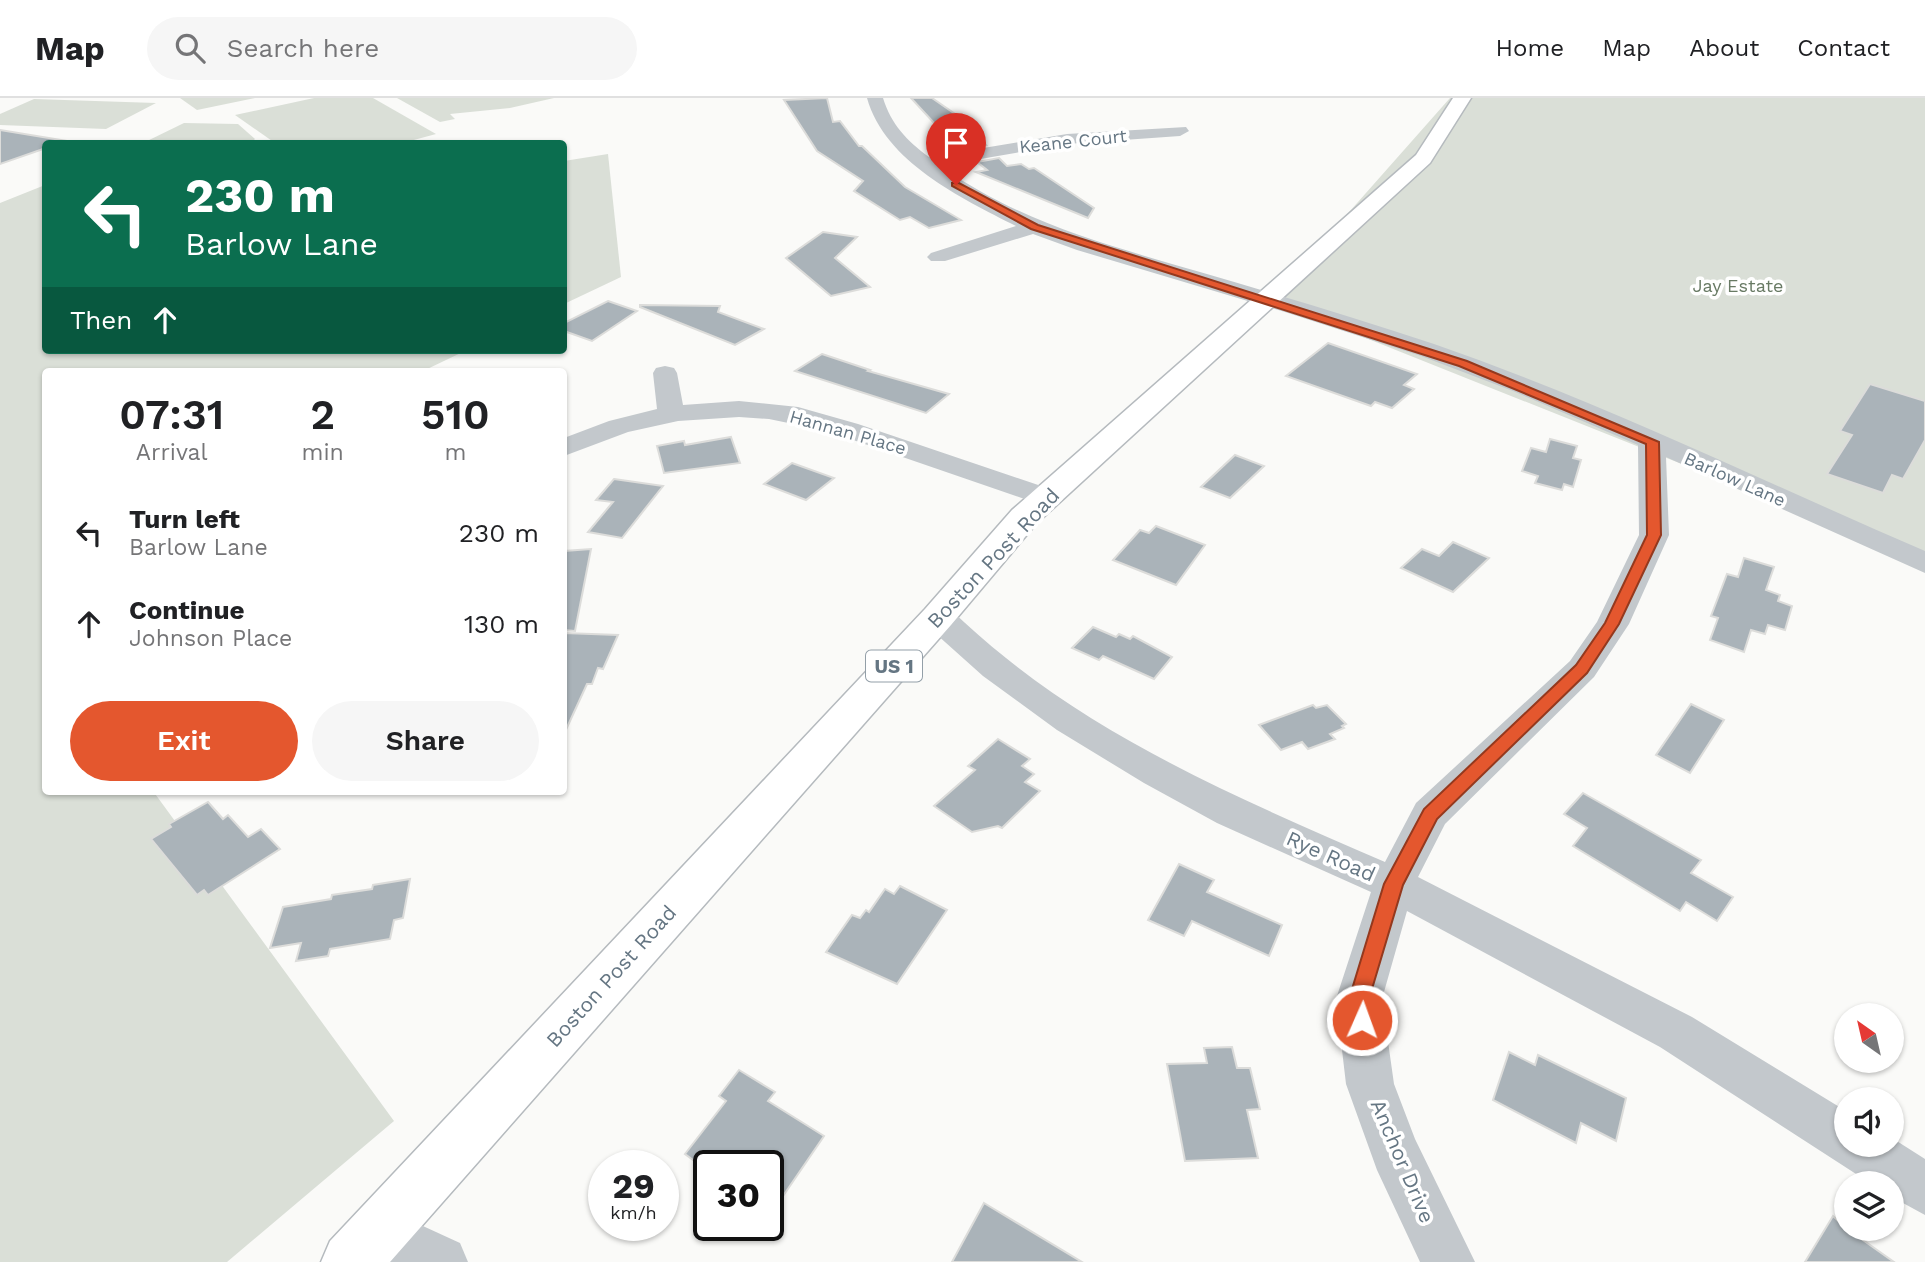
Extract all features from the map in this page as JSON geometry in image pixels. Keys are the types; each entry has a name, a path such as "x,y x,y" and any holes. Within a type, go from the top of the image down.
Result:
{"main road":[{"name":"Boston Post Road","path":"364,1247 938,617 1024,517 1423,159 1462,98"}],"street":[{"name":"Barlow Lane","path":"875,98 876,107 888,129 925,163 956,185 1035,227 1118,256 1268,299 1463,363 1652,442 1925,563"},
{"name":"Keane Court","path":"925,163 1067,139 1180,131"},
{"path":"938,257 1035,227"},
{"path":"665,373 671,415"},
{"name":"Hannan Place","path":"567,447 603,432 671,415 715,410 755,410 797,415 850,430 1046,497"},
{"name":"Anchor Drive","path":"1448,1262 1395,1152 1370,1084 1359,999 1394,884 1430,814 1582,669 1612,624 1654,535 1652,442"},
{"name":"Rye Road","path":"938,617 995,668 1070,721 1157,773 1231,812 1394,884 1676,1032 1834,1131"},
{"path":"1875,1157 1925,1189"},
{"path":"364,1247 442,1262"}],"green space":[{"path":"180,98 255,98 197,110"},
{"path":"314,98 373,98 436,134 414,140 271,140 235,115"},
{"path":"397,98 554,98 510,108 450,114 455,119 440,122"},
{"name":"Jay Estate","path":"1450,98 1925,98 1925,561 1268,299 1289,280"},
{"path":"34,99 156,103 106,129 0,125 0,114"},
{"path":"184,123 238,124 255,139 254,140 149,140"},
{"path":"608,154 621,277 567,303 567,161"},
{"path":"42,186 42,354 459,354 429,368 42,368 42,795 156,795 394,1121 227,1262 0,1262 0,203"}],"building":[{"path":"827,98 833,122 840,121 859,146 905,187 961,220 929,228 910,217 900,220 854,191 863,181 817,151 784,100"},
{"path":"911,98 932,98 958,116 986,145 958,149"},
{"path":"0,130 61,140 42,140 42,149 0,164"},
{"path":"999,158 1007,166 1021,164 1029,169 1034,168 1094,208 1088,218 976,172 987,170 977,162"},
{"path":"823,232 857,237 835,258 870,287 831,296 786,258"},
{"path":"608,301 637,311 592,341 567,332 567,322"},
{"path":"640,305 720,306 718,312 764,329 735,345"},
{"path":"1328,343 1417,374 1404,385 1414,389 1392,408 1375,402 1371,406 1286,376"},
{"path":"822,354 870,370 868,371 949,394 926,413 795,371"},
{"path":"1870,384 1925,401 1925,440 1903,479 1892,475 1883,493 1827,474 1852,435 1840,431"},
{"path":"731,437 740,463 664,473 657,446 684,441 685,445"},
{"path":"1550,439 1577,446 1573,458 1581,460 1573,487 1564,484 1562,490 1535,483 1538,476 1522,471 1531,448 1546,452"},
{"path":"1235,455 1264,466 1230,498 1201,487"},
{"path":"792,463 834,478 806,500 764,484"},
{"path":"614,479 663,486 622,538 588,532 613,502 596,500"},
{"path":"1156,526 1205,545 1176,585 1113,560 1140,530 1149,533"},
{"path":"1453,542 1489,558 1453,592 1401,568 1422,549 1439,556"},
{"path":"591,549 575,631 567,630 567,551"},
{"path":"1744,558 1774,567 1766,590 1780,595 1778,601 1792,606 1785,630 1768,625 1765,634 1751,630 1744,652 1710,640 1718,618 1711,616 1727,574 1738,577"},
{"path":"1093,627 1116,637 1119,634 1130,639 1133,636 1172,657 1154,679 1103,656 1099,660 1072,648"},
{"path":"567,633 618,635 603,669 598,668 592,684 587,684 567,727"},
{"path":"1691,704 1724,720 1690,773 1656,755"},
{"path":"1313,705 1316,708 1327,705 1346,724 1342,726 1344,728 1330,734 1335,739 1308,749 1302,742 1281,750 1259,725"},
{"path":"998,739 1030,759 1022,766 1034,774 1025,782 1040,791 1002,828 998,826 972,832 934,806 975,770 968,766"},
{"path":"1583,793 1701,860 1691,873 1733,897 1717,921 1686,902 1680,911 1573,846 1587,828 1564,814"},
{"path":"208,802 223,819 228,815 248,837 261,829 280,849 208,895 204,890 197,895 151,839 171,827 169,824"},
{"path":"1179,864 1214,880 1207,892 1282,925 1269,956 1192,921 1184,936 1148,920"},
{"path":"410,879 403,918 394,920 390,939 330,949 328,956 296,961 301,943 270,948 283,907 331,899 332,895 372,889 373,885"},
{"path":"900,886 947,910 897,984 826,952 852,915 860,918 866,910 869,912 885,889 894,894"},
{"path":"1232,1047 1237,1068 1250,1068 1260,1109 1247,1110 1258,1158 1185,1161 1167,1064 1207,1063 1204,1048"},
{"path":"1509,1052 1535,1065 1538,1055 1626,1098 1616,1141 1581,1123 1576,1143 1493,1100"},
{"path":"739,1070 775,1092 768,1101 824,1136 784,1195 784,1150 693,1150 693,1160 685,1154 726,1101 719,1096"},
{"path":"984,1203 1082,1262 952,1262"},
{"path":"1833,1216 1834,1241 1864,1241 1894,1262 1805,1262"}],"route":[{"path":"956,185 1035,227 1118,256 1268,299 1463,363 1652,442 1654,535 1612,624 1582,669 1430,814 1394,884 1359,999 1362,1020"}]}
